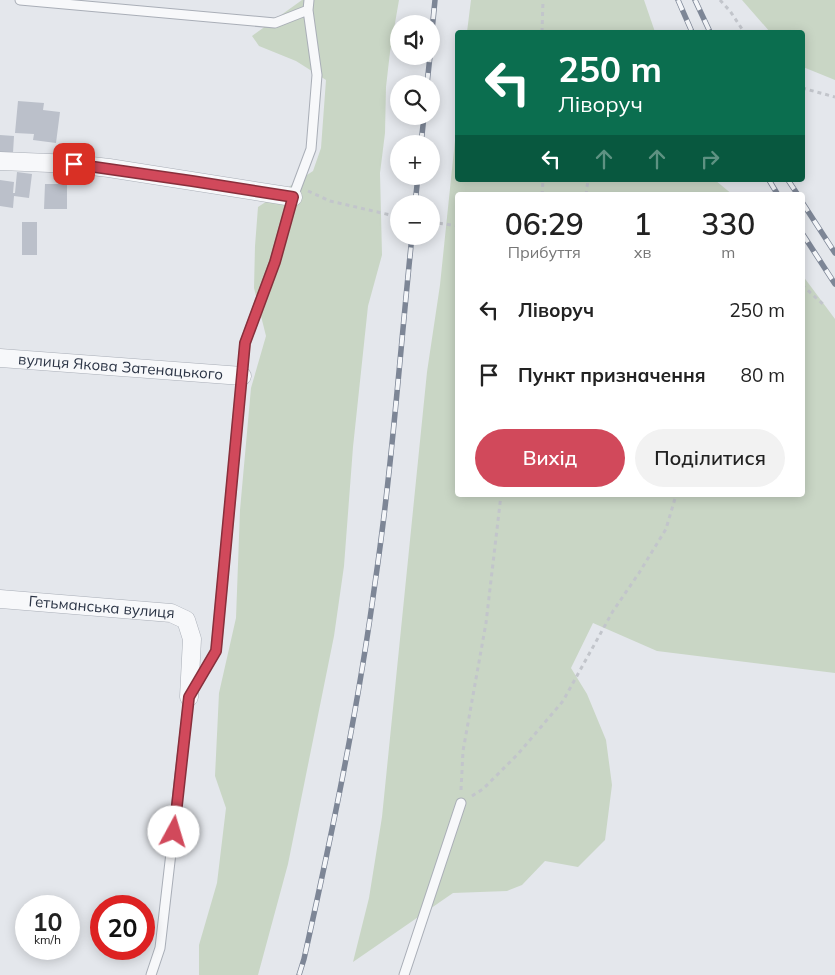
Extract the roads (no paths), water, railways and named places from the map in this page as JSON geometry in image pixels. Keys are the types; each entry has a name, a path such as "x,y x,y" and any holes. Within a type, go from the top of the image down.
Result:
{"street":[{"path":"0,161 74,164 295,192"},
{"name":"вулиця Якова Затенацького","path":"0,358 242,376"},
{"name":"Гетьманська вулиця","path":"0,600 171,613 186,620 192,639 189,697"}],"lane":[{"path":"20,0 275,23 308,10"},
{"path":"151,975 160,948 189,697 216,651 245,343 275,262 295,192 311,149 317,75 308,10 309,0"},
{"path":"404,975 461,804"}],"railway":[{"path":"434,15 435,0"},
{"path":"678,0 691,30"},
{"path":"695,0 709,30"},
{"path":"428,75 429,65"},
{"path":"422,135 423,125"},
{"path":"770,182 776,192"},
{"path":"789,182 796,192"},
{"path":"416,195 417,185"},
{"path":"805,207 835,253"},
{"path":"805,238 835,284"},
{"path":"299,975 334,818 368,630 386,497 411,245"}]}
